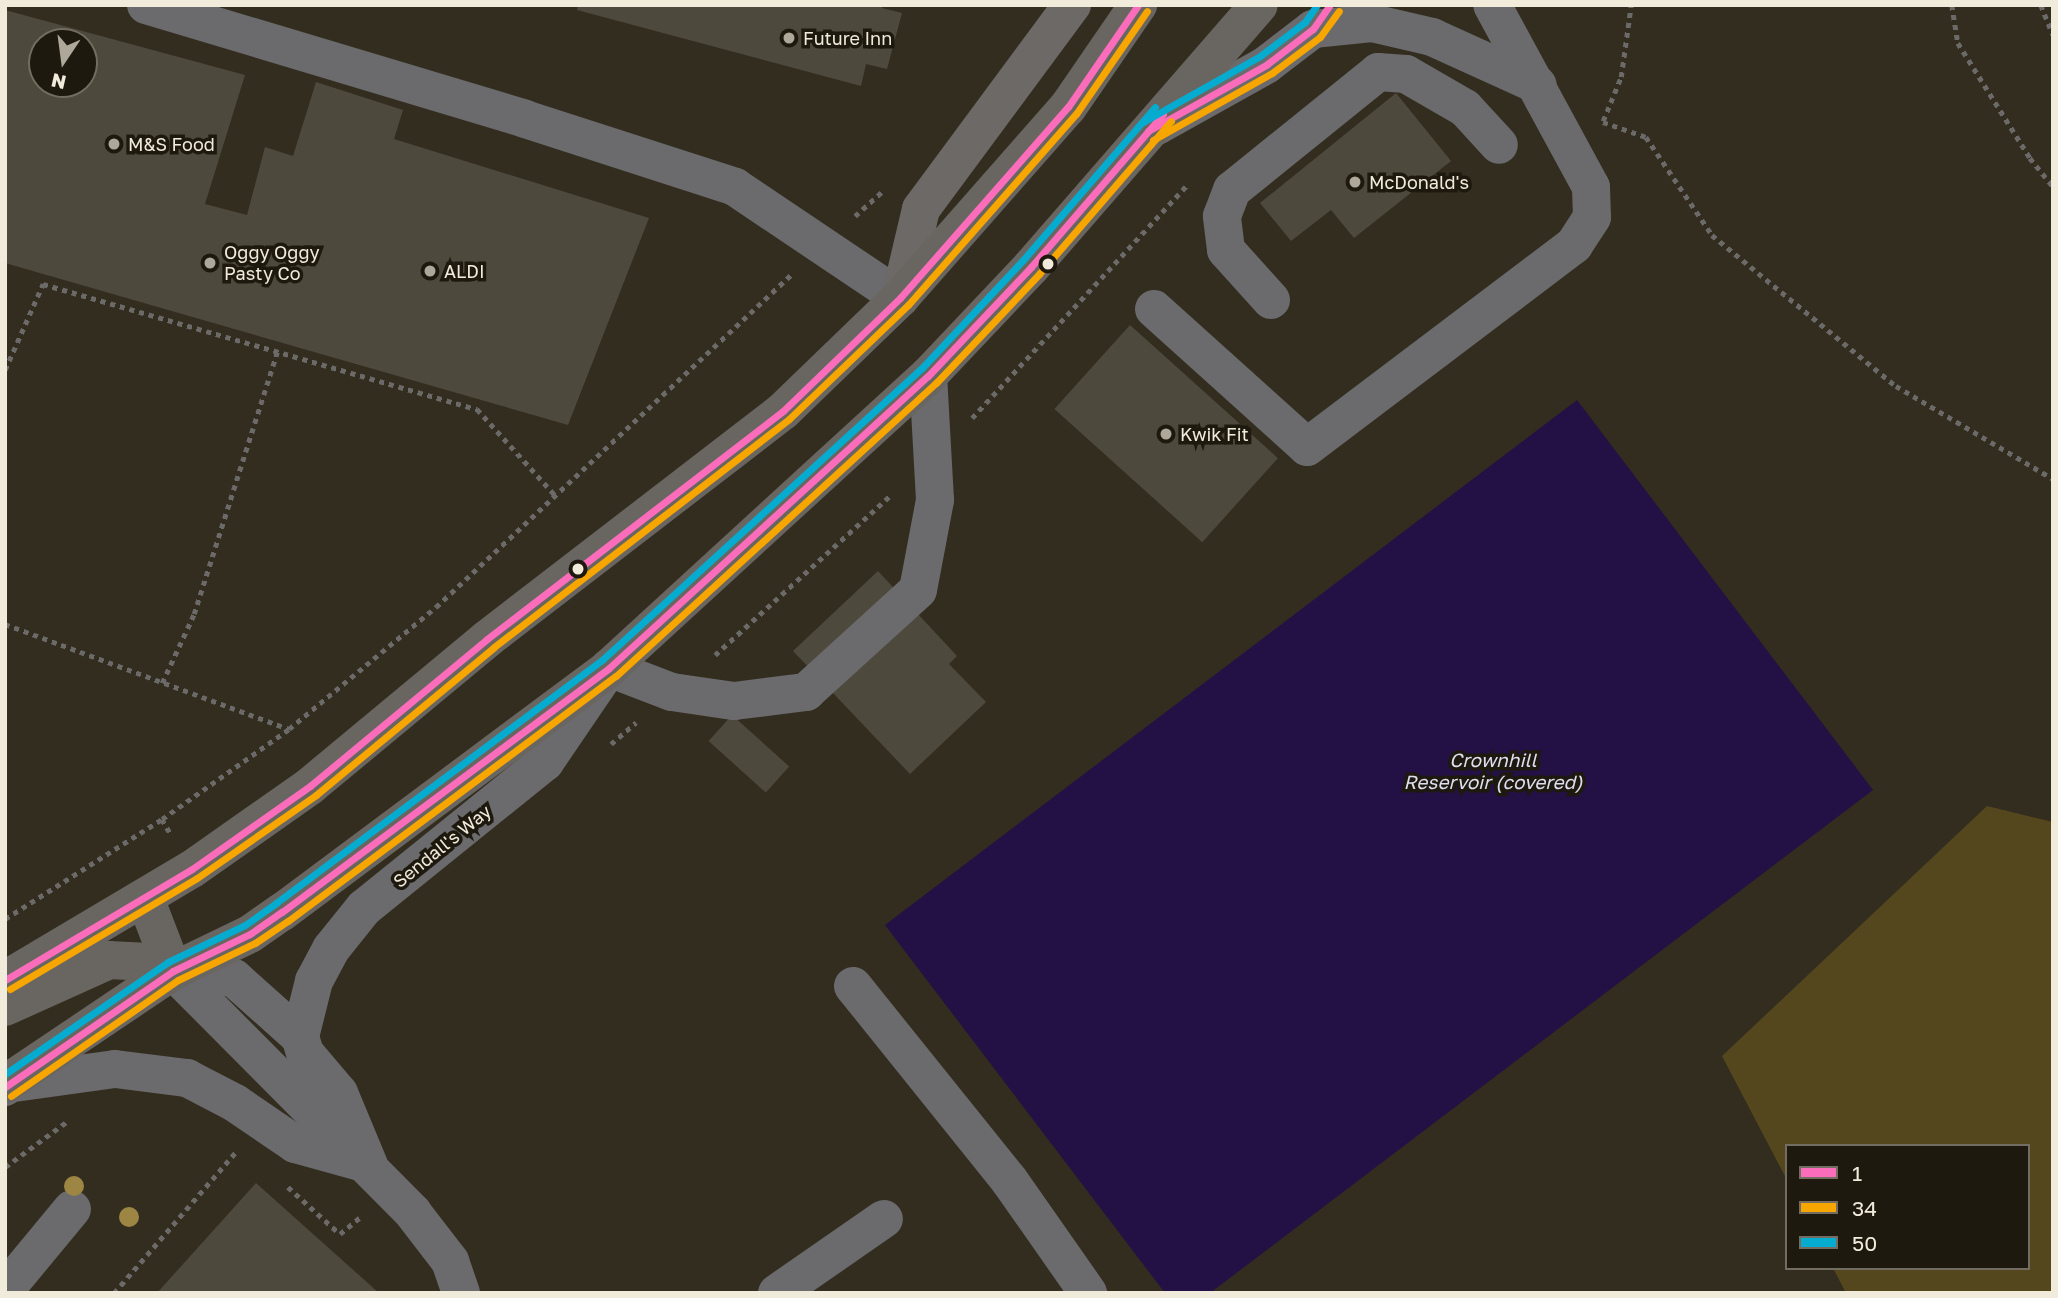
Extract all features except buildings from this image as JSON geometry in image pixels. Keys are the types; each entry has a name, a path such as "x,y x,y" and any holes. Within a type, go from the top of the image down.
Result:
{"highway":[{"path":"5,980 145,898 310,786 487,639 783,411 900,298 1068,107 1138,5"},
{"path":"6,1085 173,971 261,926 609,668 928,376 1031,267 1259,5"},
{"path":"145,898 173,971"},
{"path":"5,1007 109,960 149,962 173,971"}],"main road":[{"path":"900,298 921,208 1072,5"}],"street":[{"path":"146,5 526,119 735,187 900,298"},
{"path":"1154,309 1307,447 1574,245 1592,217 1591,187 1538,85 1492,5"},
{"path":"1148,131 1266,65 1321,17 1392,26 1432,37 1538,85"},
{"path":"1271,300 1226,250 1224,211 1232,190 1378,72 1406,74 1465,108 1499,145"},
{"path":"609,668 672,692 734,701 806,692 918,590 935,500 928,376"},
{"name":"Sendall's Way","path":"300,1037 314,981 331,949 364,908 545,762 609,668"},
{"path":"173,971 234,978 300,1037 305,1053 339,1093 381,1178"},
{"path":"173,971 381,1178 450,1261 461,1293"},
{"path":"853,986 1009,1180 1088,1293"},
{"path":"6,1085 115,1069 187,1078 235,1103 295,1144 381,1178"},
{"path":"5,1290 72,1209"},
{"path":"777,1293 884,1219"}],"path":[{"path":"1603,122 1621,77 1630,5"},
{"path":"1952,5 1958,43 2031,158 2053,186"},
{"path":"2041,5 2053,35"},
{"path":"1566,140 1598,120 1646,137 1712,235 1896,386 2053,479"},
{"path":"610,745 792,588 973,417 1194,177"},
{"path":"5,919 162,819 289,729 436,607 891,183"},
{"path":"5,370 43,284 477,409 555,495"},
{"path":"162,683 194,614 276,352"},
{"path":"5,624 289,729"},
{"path":"5,1167 68,1120 82,1117"},
{"path":"115,1292 240,1147"},
{"path":"285,1184 340,1234 381,1178"}],"shaded area":[{"path":"1987,806 2053,822 2053,1293 1846,1293 1834,1270 2030,1270 2030,1144 1785,1144 1785,1176 1722,1056"}],"water":[{"name":"Crownhill Reservoir (covered)","path":"1577,400 1873,790 1210,1293 1165,1293 885,925"}],"transit line":[{"name":"1","path":"5,980 192,869 310,786 487,639 783,411 900,298 1068,107 1138,5"},
{"name":"50","path":"1143,122 1260,56 1305,22 1317,5"},
{"name":"1","path":"1148,131 1266,65 1313,29 1330,5"},
{"name":"34","path":"10,989 197,878 316,795 494,647 789,419 908,305 1076,114 1147,11"},
{"name":"34","path":"1153,140 1272,73 1320,37 1339,11"},
{"name":"50","path":"5,1074 168,962 245,925 602,660 921,369 1023,260 1155,107"},
{"name":"1","path":"5,1087 173,971 250,934 282,912 609,668 928,376 1031,267 1163,114"},
{"name":"34","path":"11,1096 178,980 255,943 288,921 616,676 936,383 1039,274 1171,121"}],"place":[{"name":"Future Inn","path":"789,38"},
{"name":"M&S Food","path":"114,144"},
{"name":"McDonald's","path":"1355,182"},
{"name":"Oggy Oggy Pasty Co","path":"210,263"},
{"name":"ALDI","path":"430,271"},
{"name":"Kwik Fit","path":"1166,434"}]}
